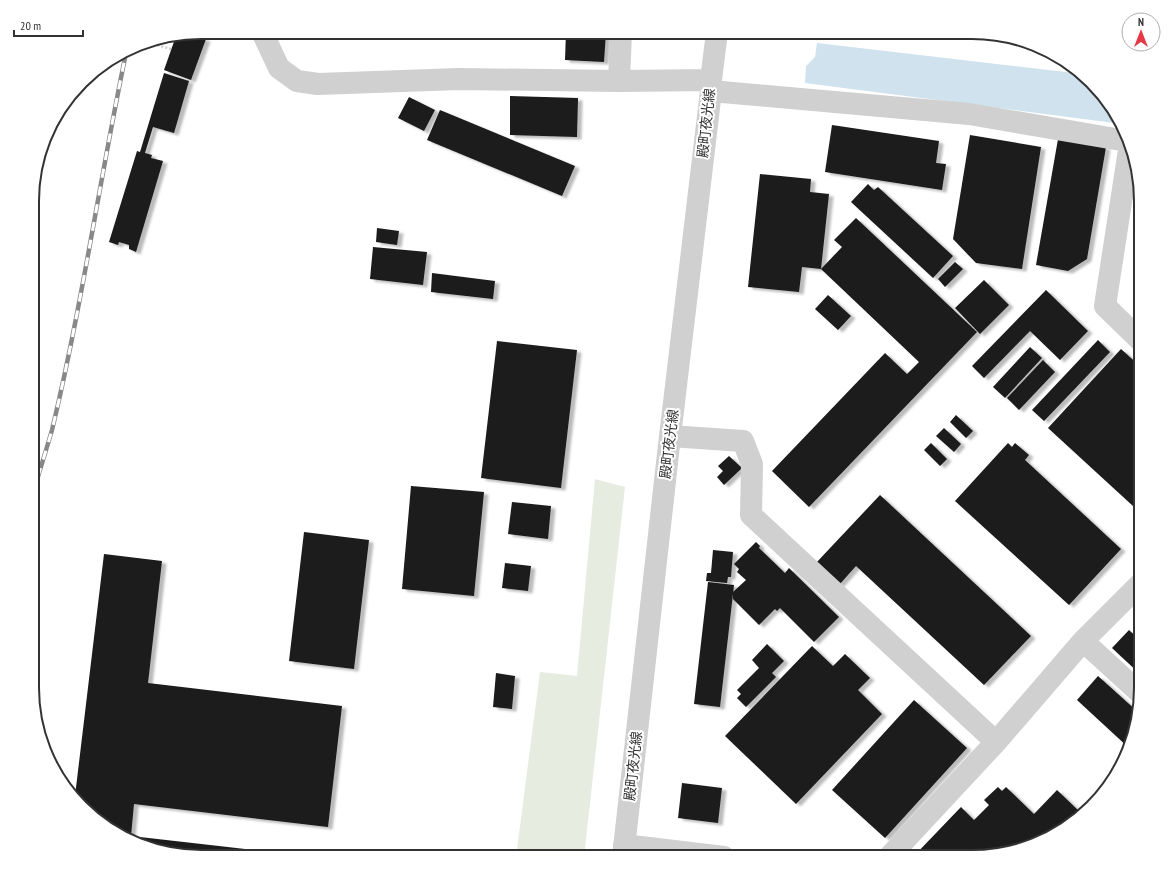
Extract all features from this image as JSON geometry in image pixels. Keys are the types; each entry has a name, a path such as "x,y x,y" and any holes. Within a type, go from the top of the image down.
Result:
{"street":[{"path":"265,39 279,68 297,81 318,84 459,79 620,82 711,86 969,114 1122,140"},
{"path":"620,39 620,82"},
{"name":"殿町夜光線","path":"623,850 716,39"},
{"path":"1128,158 1105,306 1134,334"},
{"path":"670,436 743,441 752,464 751,515 996,742"},
{"path":"896,850 996,742 1083,641 1134,590"},
{"path":"1083,641 1134,688"}],"path":[{"path":"158,45 171,49"}],"shaded area":[{"path":"595,479 625,487 585,850 517,850 540,672 577,676"}],"water":[{"path":"817,43 1070,73 1094,94 1107,111 1114,123 805,83 806,66 815,57"}],"building":[{"path":"206,39 191,80 164,70 174,41"},
{"path":"566,39 606,39 604,62 565,60"},
{"path":"164,73 189,81 174,133 153,127 145,153 152,155 151,158 163,161 136,252 129,249 129,245 119,242 118,245 109,242 137,151 140,152"},
{"path":"510,96 578,98 577,137 510,135"},
{"path":"409,97 435,110 424,131 398,118"},
{"path":"440,110 575,166 562,196 427,140"},
{"path":"832,125 939,141 936,163 946,164 942,190 825,172"},
{"path":"970,135 1041,147 1022,269 976,263 953,239"},
{"path":"1058,139 1106,147 1087,259 1068,271 1036,265"},
{"path":"760,174 811,179 810,192 829,194 821,269 802,267 799,292 748,287"},
{"path":"868,184 874,190 878,187 953,256 933,278 851,202"},
{"path":"856,218 977,332 809,507 772,471 885,353 907,374 919,362 821,269 842,247 834,240"},
{"path":"377,228 399,231 397,245 376,242"},
{"path":"373,247 427,252 423,285 370,279"},
{"path":"955,262 963,269 945,287 938,279"},
{"path":"432,273 495,281 493,299 431,292"},
{"path":"984,280 1009,305 980,334 955,308"},
{"path":"1046,290 1088,331 1060,360 1030,331 984,378 972,366"},
{"path":"828,295 851,316 838,330 815,309"},
{"path":"1098,340 1110,352 1044,421 1032,410"},
{"path":"497,341 577,350 561,488 481,478"},
{"path":"1030,347 1042,358 1005,398 993,387"},
{"path":"1121,349 1134,361 1134,505 1133,506 1048,428"},
{"path":"1043,360 1055,372 1019,410 1007,398"},
{"path":"956,415 973,431 966,438 950,422"},
{"path":"944,428 961,444 954,452 936,436"},
{"path":"931,443 947,459 940,466 924,450"},
{"path":"1008,443 1012,447 1015,443 1029,455 1025,460 1121,549 1069,605 955,501"},
{"path":"729,456 742,468 724,485 717,477 723,471 718,466"},
{"path":"411,486 484,492 474,596 402,589"},
{"path":"880,495 1031,636 984,685 856,566 839,585 816,563"},
{"path":"512,502 551,506 548,539 508,534"},
{"path":"304,532 369,540 354,669 289,661"},
{"path":"756,542 760,546 759,548 785,573 789,568 839,617 814,642 780,608 777,611 775,609 759,625 733,599 733,592 746,580 737,572 739,569 734,564"},
{"path":"713,550 733,552 731,577 728,577 727,583 706,581 707,573 711,573"},
{"path":"104,554 162,561 148,683 342,706 328,827 134,804 131,834 111,823 94,810 76,791"},
{"path":"505,563 531,566 528,591 502,588"},
{"path":"708,582 734,585 720,707 694,704"},
{"path":"1129,630 1134,635 1134,668 1112,648"},
{"path":"767,644 784,661 772,673 776,677 746,707 737,698 741,694 737,690 759,668 752,660"},
{"path":"812,646 833,666 845,654 870,678 858,690 882,714 796,804 725,736"},
{"path":"496,673 515,676 512,709 493,707"},
{"path":"1098,676 1133,708 1124,743 1077,700"},
{"path":"914,700 967,748 885,838 832,790"},
{"path":"682,783 722,788 718,823 678,818"},
{"path":"998,787 1002,791 1006,787 1034,814 1057,790 1078,810 1062,823 1034,838 1003,847 982,850 920,850 961,807 974,820 989,805 984,800"},
{"path":"136,837 253,850 180,849"}],"railway":[{"path":"39,474 52,430 73,336 125,58"}]}
